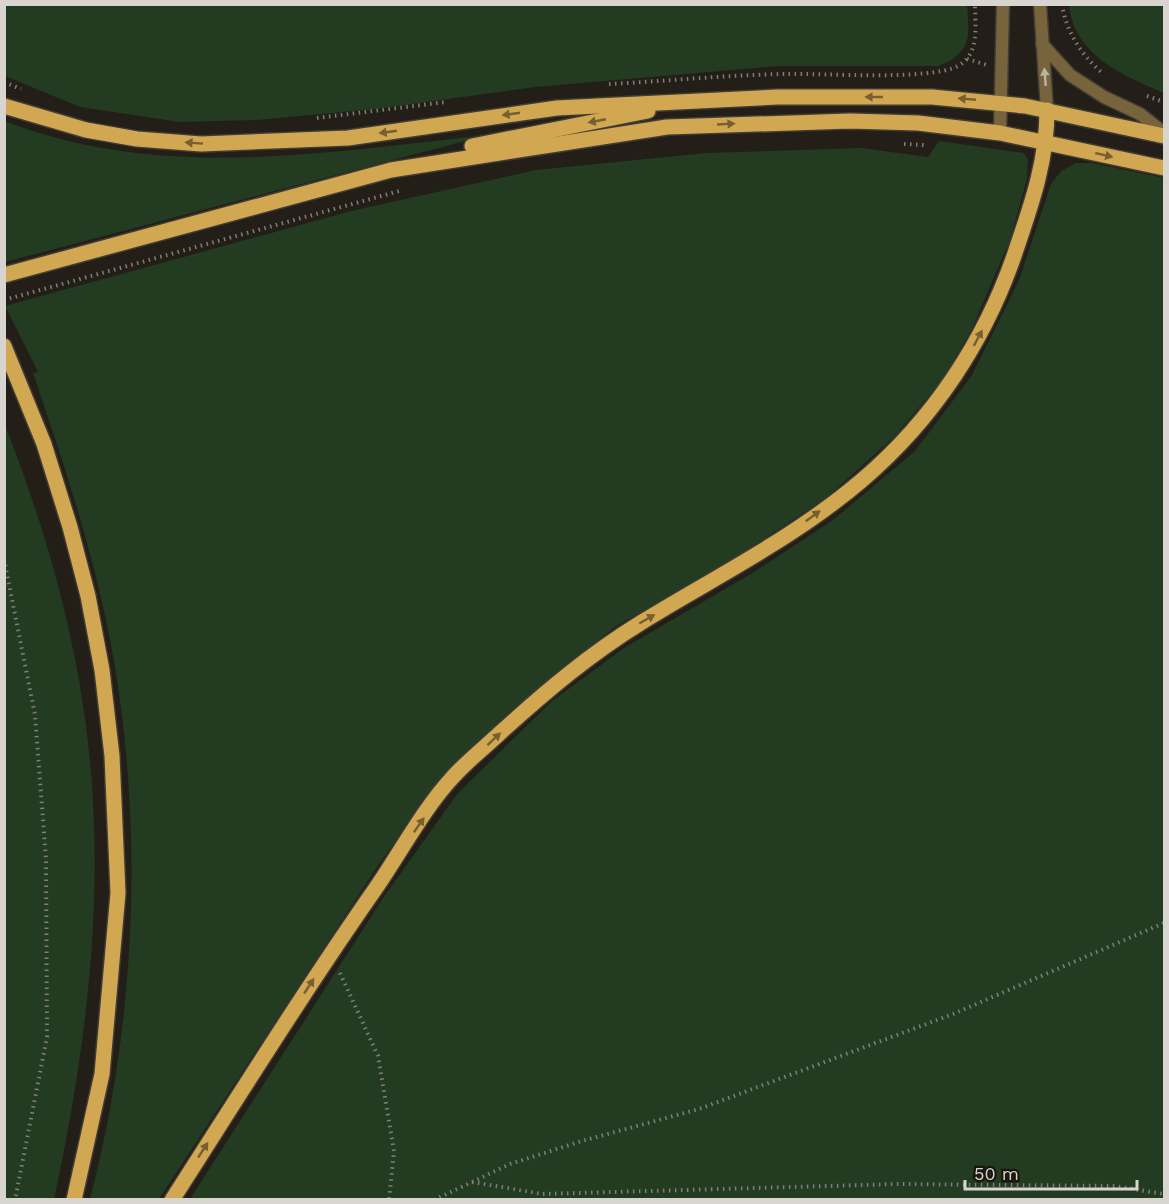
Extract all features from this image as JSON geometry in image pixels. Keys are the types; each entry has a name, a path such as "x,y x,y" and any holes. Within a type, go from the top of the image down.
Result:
{"main road":[{"path":"4,106 87,130 138,139 201,144 348,138 557,108 777,97 932,97 1001,102 1164,135"},
{"path":"4,275 391,170 449,151 695,101"},
{"path":"172,1200 330,953 451,778 556,681 641,622 711,583 786,535 859,482 909,435 948,388 1001,292 1042,171 1047,143 1047,110"},
{"path":"391,170 667,127 850,121 933,125 1000,133 1164,168"},
{"path":"4,346 44,444 88,596 102,670 112,756 118,893 102,1074 74,1200"}],"street":[{"path":"1000,133 1003,4"},
{"path":"1040,4 1047,110"},
{"path":"1042,44 1070,75 1104,97 1140,114 1164,135"}],"path":[{"path":"597,85 784,74 932,74 957,67 967,59 975,42 975,4"},
{"path":"1062,4 1065,24 1088,60 1102,73"},
{"path":"4,82 23,90"},
{"path":"1141,93 1164,102"},
{"path":"305,119 449,102"},
{"path":"903,144 933,145 933,125"},
{"path":"4,300 411,188"},
{"path":"4,559 35,716 46,859 47,1036 15,1200"},
{"path":"434,1200 510,1164 582,1141 699,1109 953,1014 1164,923"},
{"path":"330,953 378,1056 394,1151 389,1200"},
{"path":"471,1182 543,1194 898,1184 1115,1186 1164,1194"}],"green space":[{"path":"967,4 968,34 963,49 958,55 938,66 778,66 535,87 375,109 257,120 180,122 80,107 5,76 5,5"},
{"path":"1069,5 1164,5 1164,93 1117,71 1090,50 1080,37 1073,22"},
{"path":"5,121 63,140 123,151 183,157 305,154 488,135 5,262"},
{"path":"939,141 1024,153 1028,160 1027,179 1010,240 971,331 943,379 895,436 826,498 720,568 616,626 508,713 435,787 379,864 159,1199 90,1199 117,1067 130,932 129,795 123,728 107,624 89,552 33,373 38,372 5,306 351,211 536,170 706,153 861,148 928,157"},
{"path":"1076,163 1092,163 1164,178 1164,1199 190,1199 385,895 458,793 552,701 624,648 754,572 833,520 915,451 972,375 1019,280 1051,184 1061,171"},
{"path":"4,423 34,505 69,632 85,718 94,816 95,871 89,982 75,1091 54,1199 5,1199"}]}
